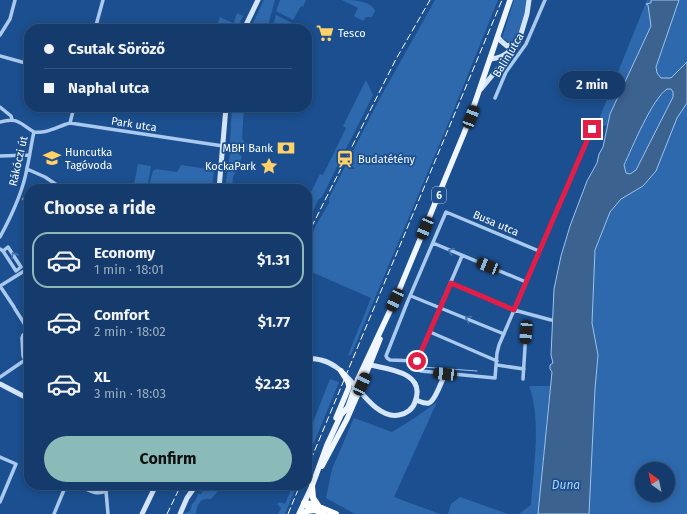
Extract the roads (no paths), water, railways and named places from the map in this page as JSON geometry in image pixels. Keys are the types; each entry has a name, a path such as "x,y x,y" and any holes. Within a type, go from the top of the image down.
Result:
{"highway":[{"path":"312,484 313,498 317,508 324,514"},
{"path":"304,503 336,514"},
{"path":"300,514 317,508"}],"main road":[{"path":"246,24 258,0"},
{"name":"6","path":"312,484 341,414 348,407 362,384 368,364 467,126 481,89 510,0"},
{"path":"481,89 514,52 528,14 529,0"},
{"path":"491,59 506,54 517,43 521,35"},
{"path":"498,37 507,46 517,43"},
{"path":"491,59 496,64 504,63"},
{"path":"219,184 226,112"},
{"path":"312,359 328,362 341,371 372,404 384,413 394,416 401,415 409,411 414,405 417,395 415,386 408,376 399,371 368,364"},
{"name":"6","path":"312,484 344,424 355,394 358,379 368,364"},
{"path":"327,445 330,431 348,390 348,382 341,371"},
{"path":"416,400 428,403 432,400 445,374"},
{"path":"0,384 24,397"},
{"path":"142,514 154,490"},
{"path":"180,514 187,498 193,490"},
{"name":"6","path":"300,514 309,490"}],"street":[{"path":"0,35 10,19 15,0"},
{"path":"96,24 103,0"},
{"name":"Balin utca","path":"495,98 506,72 526,44 545,0"},
{"path":"0,56 24,63"},
{"path":"0,107 11,116 12,119 34,132"},
{"path":"70,123 73,112"},
{"path":"0,122 12,119"},
{"name":"Park utca","path":"34,132 46,131 70,123 223,146"},
{"path":"462,256 417,361 417,368 421,371 495,378 497,353 504,334 592,129"},
{"name":"Rákóczi út","path":"0,237 14,209 27,169 34,132"},
{"path":"0,156 29,155"},
{"path":"27,169 45,177 56,184"},
{"name":"Busa utca","path":"433,243 446,212 539,251"},
{"path":"417,361 390,360 386,358 433,243 526,282"},
{"path":"8,247 23,269 16,271 1,250 8,247"},
{"path":"23,269 0,286 24,323"},
{"path":"451,283 514,310 551,320"},
{"path":"411,296 504,334"},
{"path":"430,332 497,361"},
{"path":"523,379 526,332"},
{"path":"24,335 22,338 24,357"},
{"path":"0,377 24,361"},
{"path":"497,365 524,369"},
{"path":"0,457 16,464 0,502"},
{"path":"54,514 64,490"},
{"path":"89,490 98,494 106,491 108,514"}],"water":[{"name":"Duna","path":"651,0 679,0 656,67 657,73 661,78 671,78 687,62 687,103 677,118 656,171 643,186 621,199 610,212 595,250 592,323 598,355 589,514 538,514 552,372 550,365 553,363 551,355 554,289 561,256 570,226 587,181 597,163 599,154 603,147 610,114 651,26 648,5 646,4 651,3","holes":["667,89 671,89 673,92 673,97 636,170 630,174 626,173 624,165 649,113 661,94"]}],"waterway":[{"path":"422,367 477,371"}],"railway":[{"path":"312,226 396,59 430,0"},
{"path":"312,457 502,0"},
{"path":"167,514 179,490"},
{"path":"288,514 298,490"}],"place":[{"name":"Tesco","path":"325,33"},
{"name":"MBH Bank","path":"286,148"},
{"name":"Huncutka Tagóvoda","path":"52,158"},
{"name":"Budatétény","path":"345,159"},
{"name":"KockaPark","path":"269,166"}]}
